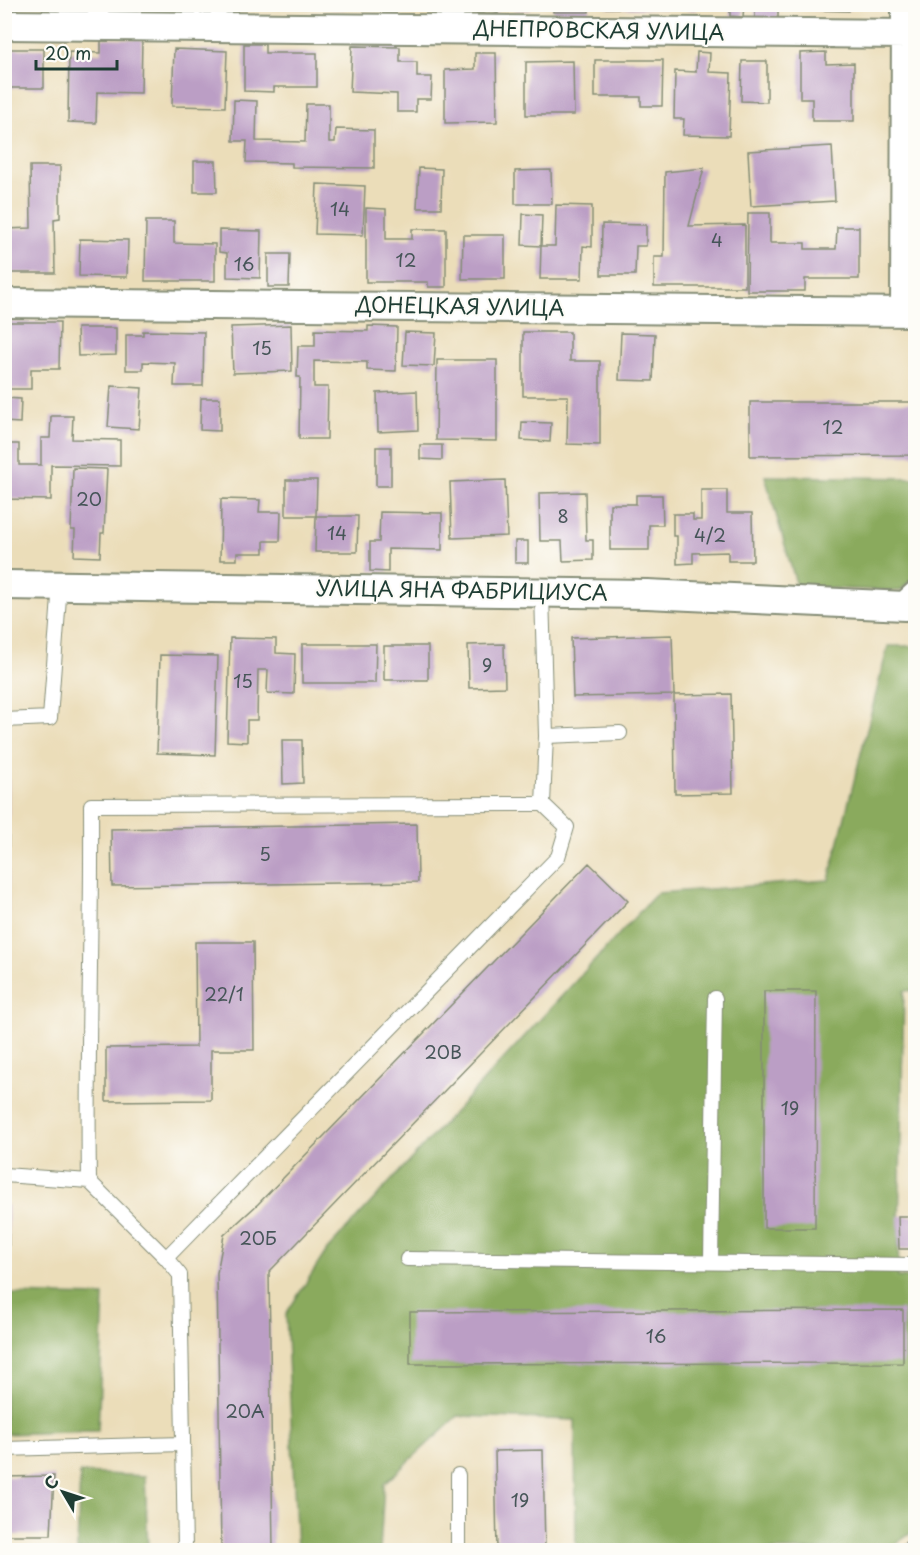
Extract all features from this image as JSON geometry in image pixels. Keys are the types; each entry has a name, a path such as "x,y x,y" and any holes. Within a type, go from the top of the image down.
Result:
{"street":[{"path":"906,4 910,312"},
{"name":"ДНЕПРОВСКАЯ УЛИЦА","path":"4,25 906,34"},
{"name":"ДОНЕЦКАЯ УЛИЦА","path":"4,303 910,312"},
{"name":"УЛИЦА ЯНА ФАБРИЦИУСА","path":"4,585 646,594 905,606 915,596"}],"lane":[{"path":"4,720 50,718 60,584"},
{"path":"542,593 546,736 543,804"},
{"path":"546,736 620,733"},
{"path":"89,1181 87,1097 92,906 90,805 543,804 567,827 558,857 166,1258"},
{"path":"711,1262 715,998"},
{"path":"4,1175 89,1181 180,1275 185,1551"},
{"path":"407,1259 915,1265"},
{"path":"4,1449 183,1444"},
{"path":"458,1475 458,1551"},
{"path":"907,1551 915,1544"}],"green space":[{"path":"765,476 915,478 915,576 900,591 797,587"},
{"path":"888,646 915,646 916,990 904,991 898,1277 915,1278 915,1530 887,1550 576,1550 575,1420 458,1416 384,1484 380,1550 297,1550 286,1314 327,1250 657,893 829,880"},
{"path":"4,1294 104,1296 98,1431 5,1434"},
{"path":"80,1473 145,1476 148,1550 77,1550"}],"building":[{"path":"330,4 345,4 345,9 330,9"},
{"path":"513,4 531,4 531,10 513,10"},
{"path":"553,4 589,4 589,12 553,12"},
{"path":"606,4 666,4 666,9 606,8"},
{"path":"685,4 696,4 696,10 685,10"},
{"path":"730,4 744,4 743,17 730,16"},
{"path":"755,4 778,4 778,19 755,19"},
{"path":"812,4 849,4 849,11 812,10"},
{"path":"477,5 498,5 498,13 477,13"},
{"path":"101,38 142,39 141,93 97,92 96,123 68,122 69,52 101,53"},
{"path":"244,44 265,44 265,53 317,53 317,87 274,87 274,92 244,91"},
{"path":"352,46 400,47 400,62 417,62 417,77 432,77 431,99 416,99 416,112 397,112 397,94 350,92"},
{"path":"5,49 44,49 44,88 5,88"},
{"path":"174,49 227,51 225,107 172,106"},
{"path":"697,52 710,53 709,72 731,73 729,136 683,135 684,119 674,119 675,71 696,72"},
{"path":"826,52 826,64 854,63 854,121 812,121 812,99 800,99 800,53"},
{"path":"475,53 496,53 497,122 445,123 445,70 475,69"},
{"path":"595,60 663,60 662,106 641,106 641,97 595,97"},
{"path":"573,61 574,115 526,115 526,62"},
{"path":"742,61 767,61 767,102 741,101"},
{"path":"234,100 257,101 256,141 305,142 306,104 329,104 329,142 335,142 336,129 374,130 374,168 292,167 292,163 246,162 247,141 233,141"},
{"path":"832,146 835,201 751,206 748,151"},
{"path":"194,161 216,161 217,192 194,192"},
{"path":"30,166 60,166 60,218 54,219 55,273 5,273 5,229 31,228"},
{"path":"419,168 442,169 441,208 417,208"},
{"path":"704,168 689,226 745,225 745,287 654,287 654,257 664,257 665,172"},
{"path":"551,170 552,204 515,204 515,171"},
{"path":"317,184 365,186 363,235 315,234"},
{"path":"556,205 592,206 592,247 583,246 582,279 540,279 541,246 555,246"},
{"path":"366,208 386,209 386,239 412,239 412,229 446,229 446,287 428,287 428,282 366,282"},
{"path":"748,213 770,213 770,243 805,243 805,249 836,249 837,227 859,227 859,279 805,279 805,291 747,291"},
{"path":"523,214 542,215 541,246 522,245"},
{"path":"146,221 174,221 174,243 215,244 215,281 145,281"},
{"path":"602,224 646,225 646,246 636,246 635,275 601,275"},
{"path":"219,230 261,231 260,278 227,277 227,253 219,252"},
{"path":"463,235 505,235 505,279 462,279"},
{"path":"80,239 128,240 127,277 79,276"},
{"path":"268,254 290,254 289,287 268,287"},
{"path":"4,322 60,322 59,369 31,369 31,389 4,389"},
{"path":"291,325 292,371 233,373 231,327"},
{"path":"368,326 397,327 396,371 367,370 367,362 314,361 314,387 328,387 327,439 299,439 298,346 315,346 315,330 368,331"},
{"path":"77,328 116,328 116,355 78,356"},
{"path":"143,331 204,332 203,386 174,386 175,363 143,362 143,370 126,370 126,335 143,335"},
{"path":"405,332 436,333 434,366 403,365"},
{"path":"523,332 570,332 570,361 600,361 600,445 567,444 568,396 523,396"},
{"path":"621,333 655,334 653,381 619,380"},
{"path":"437,360 497,360 497,441 436,440"},
{"path":"111,386 142,388 139,429 108,427"},
{"path":"417,391 418,430 378,432 377,393"},
{"path":"4,398 21,399 20,423 4,422"},
{"path":"201,398 220,398 220,431 200,430"},
{"path":"750,402 916,402 916,455 750,456"},
{"path":"51,416 73,416 72,439 120,440 120,466 51,465 51,500 4,499 4,444 19,444 19,465 41,465 41,438 50,438"},
{"path":"522,422 551,423 550,442 521,440"},
{"path":"420,445 442,445 442,460 420,459"},
{"path":"376,447 391,447 391,486 376,486"},
{"path":"73,468 107,469 104,533 101,533 100,557 74,556 75,530 71,530"},
{"path":"286,480 317,480 316,516 286,516"},
{"path":"505,480 507,536 452,538 450,482"},
{"path":"701,490 727,490 727,513 752,513 753,561 728,561 728,552 693,553 693,563 677,564 677,536 673,536 673,514 693,514 693,520 701,520"},
{"path":"585,492 586,540 593,540 593,560 563,561 562,541 540,541 539,493"},
{"path":"636,495 662,495 663,525 649,525 649,550 610,550 610,504 636,504"},
{"path":"221,499 260,500 259,512 281,512 280,541 264,541 264,553 237,553 237,560 220,560"},
{"path":"380,512 442,513 442,550 388,549 388,572 370,571 370,542 379,542"},
{"path":"316,516 358,516 357,552 315,552"},
{"path":"515,541 528,541 528,563 515,563"},
{"path":"672,635 674,695 573,697 571,638"},
{"path":"230,638 276,639 276,653 295,654 294,694 267,693 268,670 258,670 257,720 247,720 247,742 227,741"},
{"path":"302,644 376,644 375,683 302,683"},
{"path":"504,644 505,687 469,688 468,645"},
{"path":"384,646 428,646 428,680 384,680"},
{"path":"160,655 218,656 215,755 157,753"},
{"path":"731,694 733,793 675,794 674,695"},
{"path":"282,740 302,740 303,783 283,784"},
{"path":"4,758 9,758 7,1137 4,1137"},
{"path":"417,824 418,882 112,886 111,829"},
{"path":"589,863 628,901 269,1272 273,1550 221,1550 217,1273 224,1235 258,1204"},
{"path":"195,942 253,942 254,1050 211,1050 211,1100 106,1101 106,1048 196,1047"},
{"path":"764,991 816,991 815,1228 764,1228"},
{"path":"4,1205 8,1205 9,1258 4,1258"},
{"path":"898,1216 916,1216 916,1249 899,1249"},
{"path":"903,1310 903,1363 410,1364 410,1312"},
{"path":"543,1450 545,1550 497,1550 495,1451"},
{"path":"54,1476 51,1535 4,1535 4,1477"}]}
